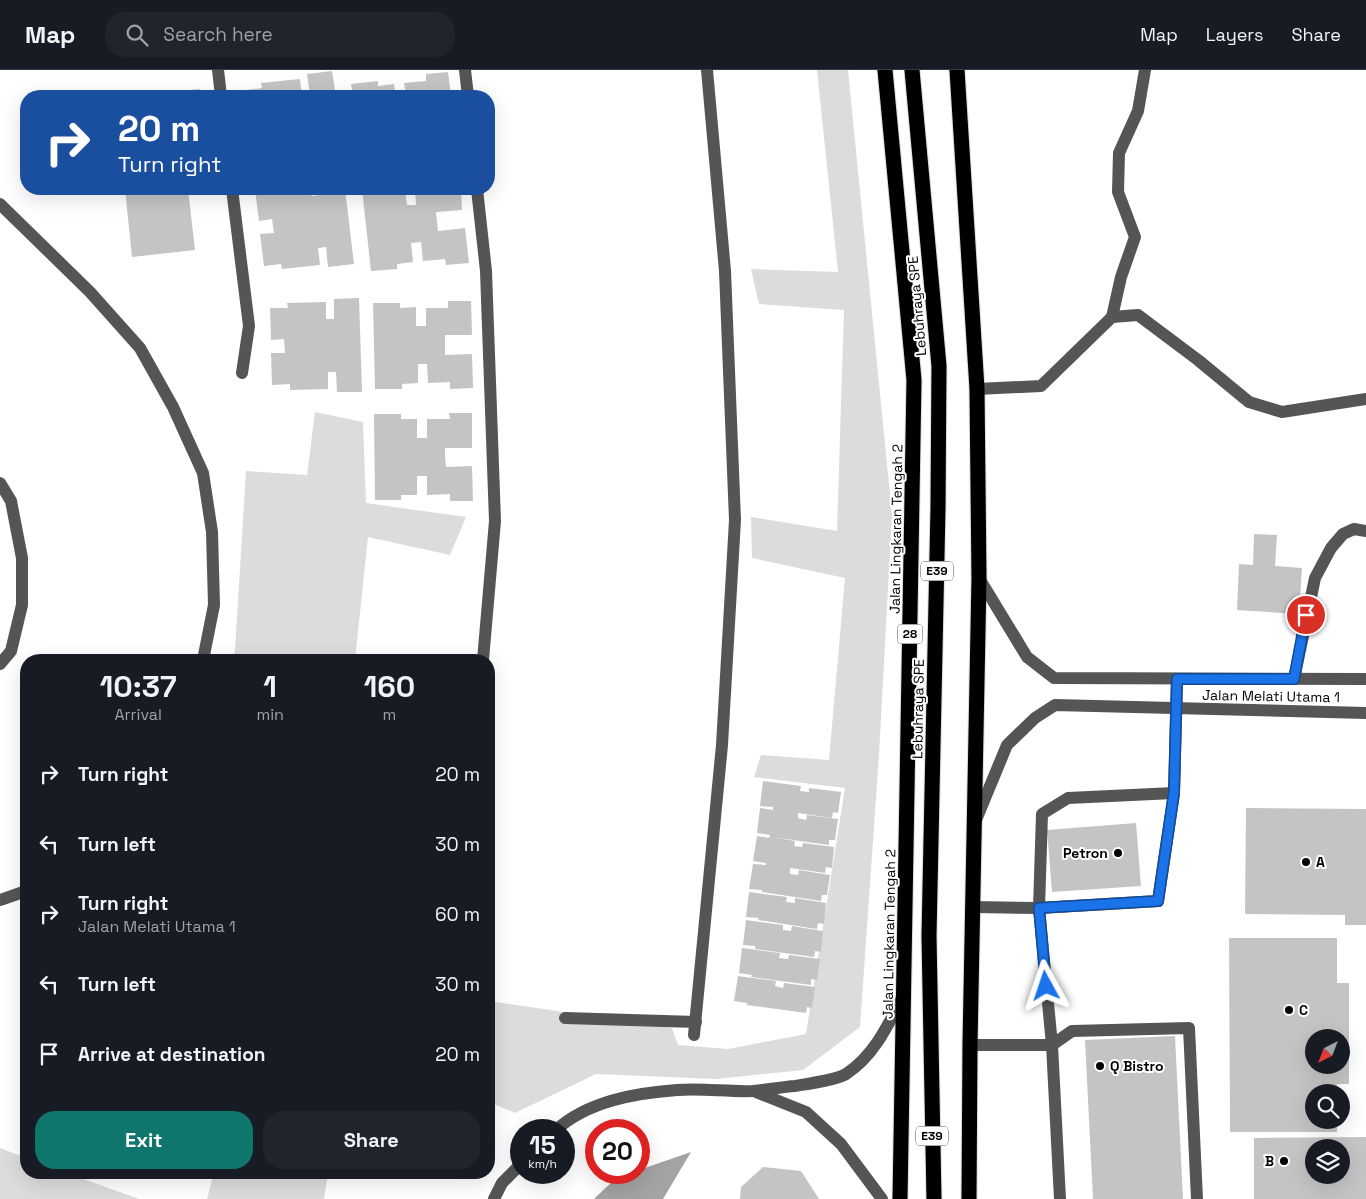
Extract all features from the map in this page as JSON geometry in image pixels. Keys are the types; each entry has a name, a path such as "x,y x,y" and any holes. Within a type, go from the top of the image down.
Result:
{"highway":[{"name":"Jalan Lingkaran Tengah 2","path":"885,70 914,380 900,1199"},
{"name":"Lebuhraya SPE","path":"912,70 939,366 938,518 929,936 930,1073 934,1199"},
{"path":"957,70 978,390 979,578 969,1199"}],"street":[{"path":"218,70 220,90"},
{"path":"465,70 467,90"},
{"path":"694,1035 722,745 735,520 725,272 707,70"},
{"path":"978,390 1041,386 1112,317 1121,277 1135,237 1118,192 1119,153 1138,111 1145,70"},
{"path":"233,195 249,326 242,373"},
{"path":"478,195 486,271 495,520 484,654"},
{"path":"0,204 90,292 140,348 173,407 203,473 212,532 214,605 204,654"},
{"path":"1112,317 1138,315 1198,360 1248,402 1282,412 1366,399"},
{"path":"0,483 11,501 22,558 22,605 10,651 0,664"},
{"path":"1294,679 1315,578 1331,548 1343,534 1354,529 1366,531"},
{"name":"Jalan Melati Utama 1","path":"979,578 1027,657 1054,678 1366,679"},
{"path":"973,907 1039,908 1158,901 1174,793 1177,679"},
{"name":"Jalan Melati Utama 1","path":"974,826 1007,745 1035,718 1055,705 1366,713"},
{"path":"1060,1199 1052,1045 1039,908 1042,814 1068,798 1174,793"},
{"path":"0,900 20,892"},
{"path":"571,1119 595,1106 633,1096 678,1090 754,1091 811,1084 846,1074 881,1038 905,992"},
{"path":"565,1018 696,1022"},
{"path":"970,1045 1052,1045 1072,1031 1189,1028 1197,1199"},
{"path":"754,1091 806,1112 841,1144 882,1199"},
{"path":"494,1199 502,1183 510,1175"}],"shaded area":[{"path":"817,70 848,70 892,515 879,755 860,1027 803,1070 716,1079 596,1074 515,1113 495,1105 495,1002 672,1028 678,1045 728,1049 806,1034 845,788 754,777 761,755 829,760 845,578 752,558 751,517 837,531 844,310 759,304 751,269 838,272"},
{"path":"315,412 363,422 366,503 466,517 450,555 368,537 356,654 234,654 246,471 307,475"},
{"path":"0,1148 20,1156 20,1179 84,1179 139,1199 0,1199"},
{"path":"691,1152 663,1199 594,1199 610,1184 650,1184 650,1166"},
{"path":"212,1179 327,1179 324,1199 207,1199"}],"building":[{"path":"332,71 335,90 309,90 307,74"},
{"path":"448,72 450,90 405,90 404,83 426,81 426,74"},
{"path":"300,79 301,90 245,90 262,88 261,83"},
{"path":"378,81 378,86 394,84 395,90 352,90 351,84"},
{"path":"126,195 189,195 195,250 132,257"},
{"path":"256,195 346,195 354,264 328,267 326,247 318,248 320,265 282,269 281,264 264,266 260,234 274,233 272,219 259,221"},
{"path":"363,195 406,195 407,205 416,205 415,195 461,195 462,210 436,212 438,231 465,228 469,263 446,265 445,259 423,261 421,242 411,243 413,262 397,264 397,269 371,271"},
{"path":"359,298 362,392 337,392 336,372 328,372 328,389 290,390 290,384 272,385 271,353 285,353 284,339 271,340 270,308 288,308 287,303 326,302 326,319 334,319 334,299"},
{"path":"448,301 471,301 472,335 445,335 445,355 472,354 473,388 450,389 450,382 428,383 427,364 418,364 418,383 402,384 402,389 375,389 373,303 400,303 400,308 416,307 416,326 426,326 426,308 448,308"},
{"path":"449,413 472,413 472,448 445,448 445,457 446,467 472,466 473,501 450,501 450,494 427,495 427,476 417,476 417,495 401,495 401,500 375,500 374,414 401,414 401,419 417,419 417,438 427,438 427,419 450,419"},
{"path":"1254,534 1277,535 1275,566 1302,568 1299,614 1237,610 1239,564 1253,565"},
{"path":"763,781 801,786 800,791 809,792 809,788 841,792 838,813 833,812 832,818 798,813 798,818 806,820 807,815 838,819 835,840 829,840 829,845 771,837 795,841 794,846 802,847 803,843 834,847 832,868 826,867 825,873 790,868 790,874 798,875 799,870 830,875 827,895 822,895 821,901 749,889 753,864 766,865 766,863 753,861 757,836 769,838 770,835 757,833 760,808 773,810 773,807 760,806"},
{"name":"A","path":"1246,808 1366,809 1366,925 1345,925 1345,915 1245,914"},
{"path":"1136,823 1141,886 1052,892 1047,830"},
{"path":"749,892 787,897 786,902 795,903 795,898 826,903 824,924 818,923 817,929 746,917"},
{"path":"746,920 783,925 783,930 791,931 792,926 823,931 821,952 815,951 814,957 755,949 755,946 743,945"},
{"name":"C","path":"1229,938 1337,938 1337,983 1349,983 1349,1029 1305,1029 1305,1074 1349,1074 1349,1084 1305,1084 1305,1129 1337,1129 1337,1132 1230,1132"},
{"path":"742,948 780,953 779,958 788,959 789,955 820,959 817,980 811,979 811,985 751,977 752,975 739,973"},
{"path":"738,976 776,981 775,986 783,988 784,983 815,987 812,1008 807,1007 806,1013 747,1005 747,1003 734,1001"},
{"path":"1175,1036 1183,1199 1093,1199 1085,1040"},
{"name":"B","path":"1366,1137 1366,1199 1254,1199 1254,1138"},
{"path":"763,1167 801,1171 819,1199 740,1199 741,1187"}],"place":[{"name":"Petron","path":"1118,853"},
{"name":"A","path":"1306,862"},
{"name":"C","path":"1289,1010"},
{"name":"Q Bistro","path":"1100,1066"},
{"name":"B","path":"1284,1161"}],"route":[{"path":"1046,986 1039,908 1158,901 1174,793 1177,679 1294,679 1306,615"}]}
